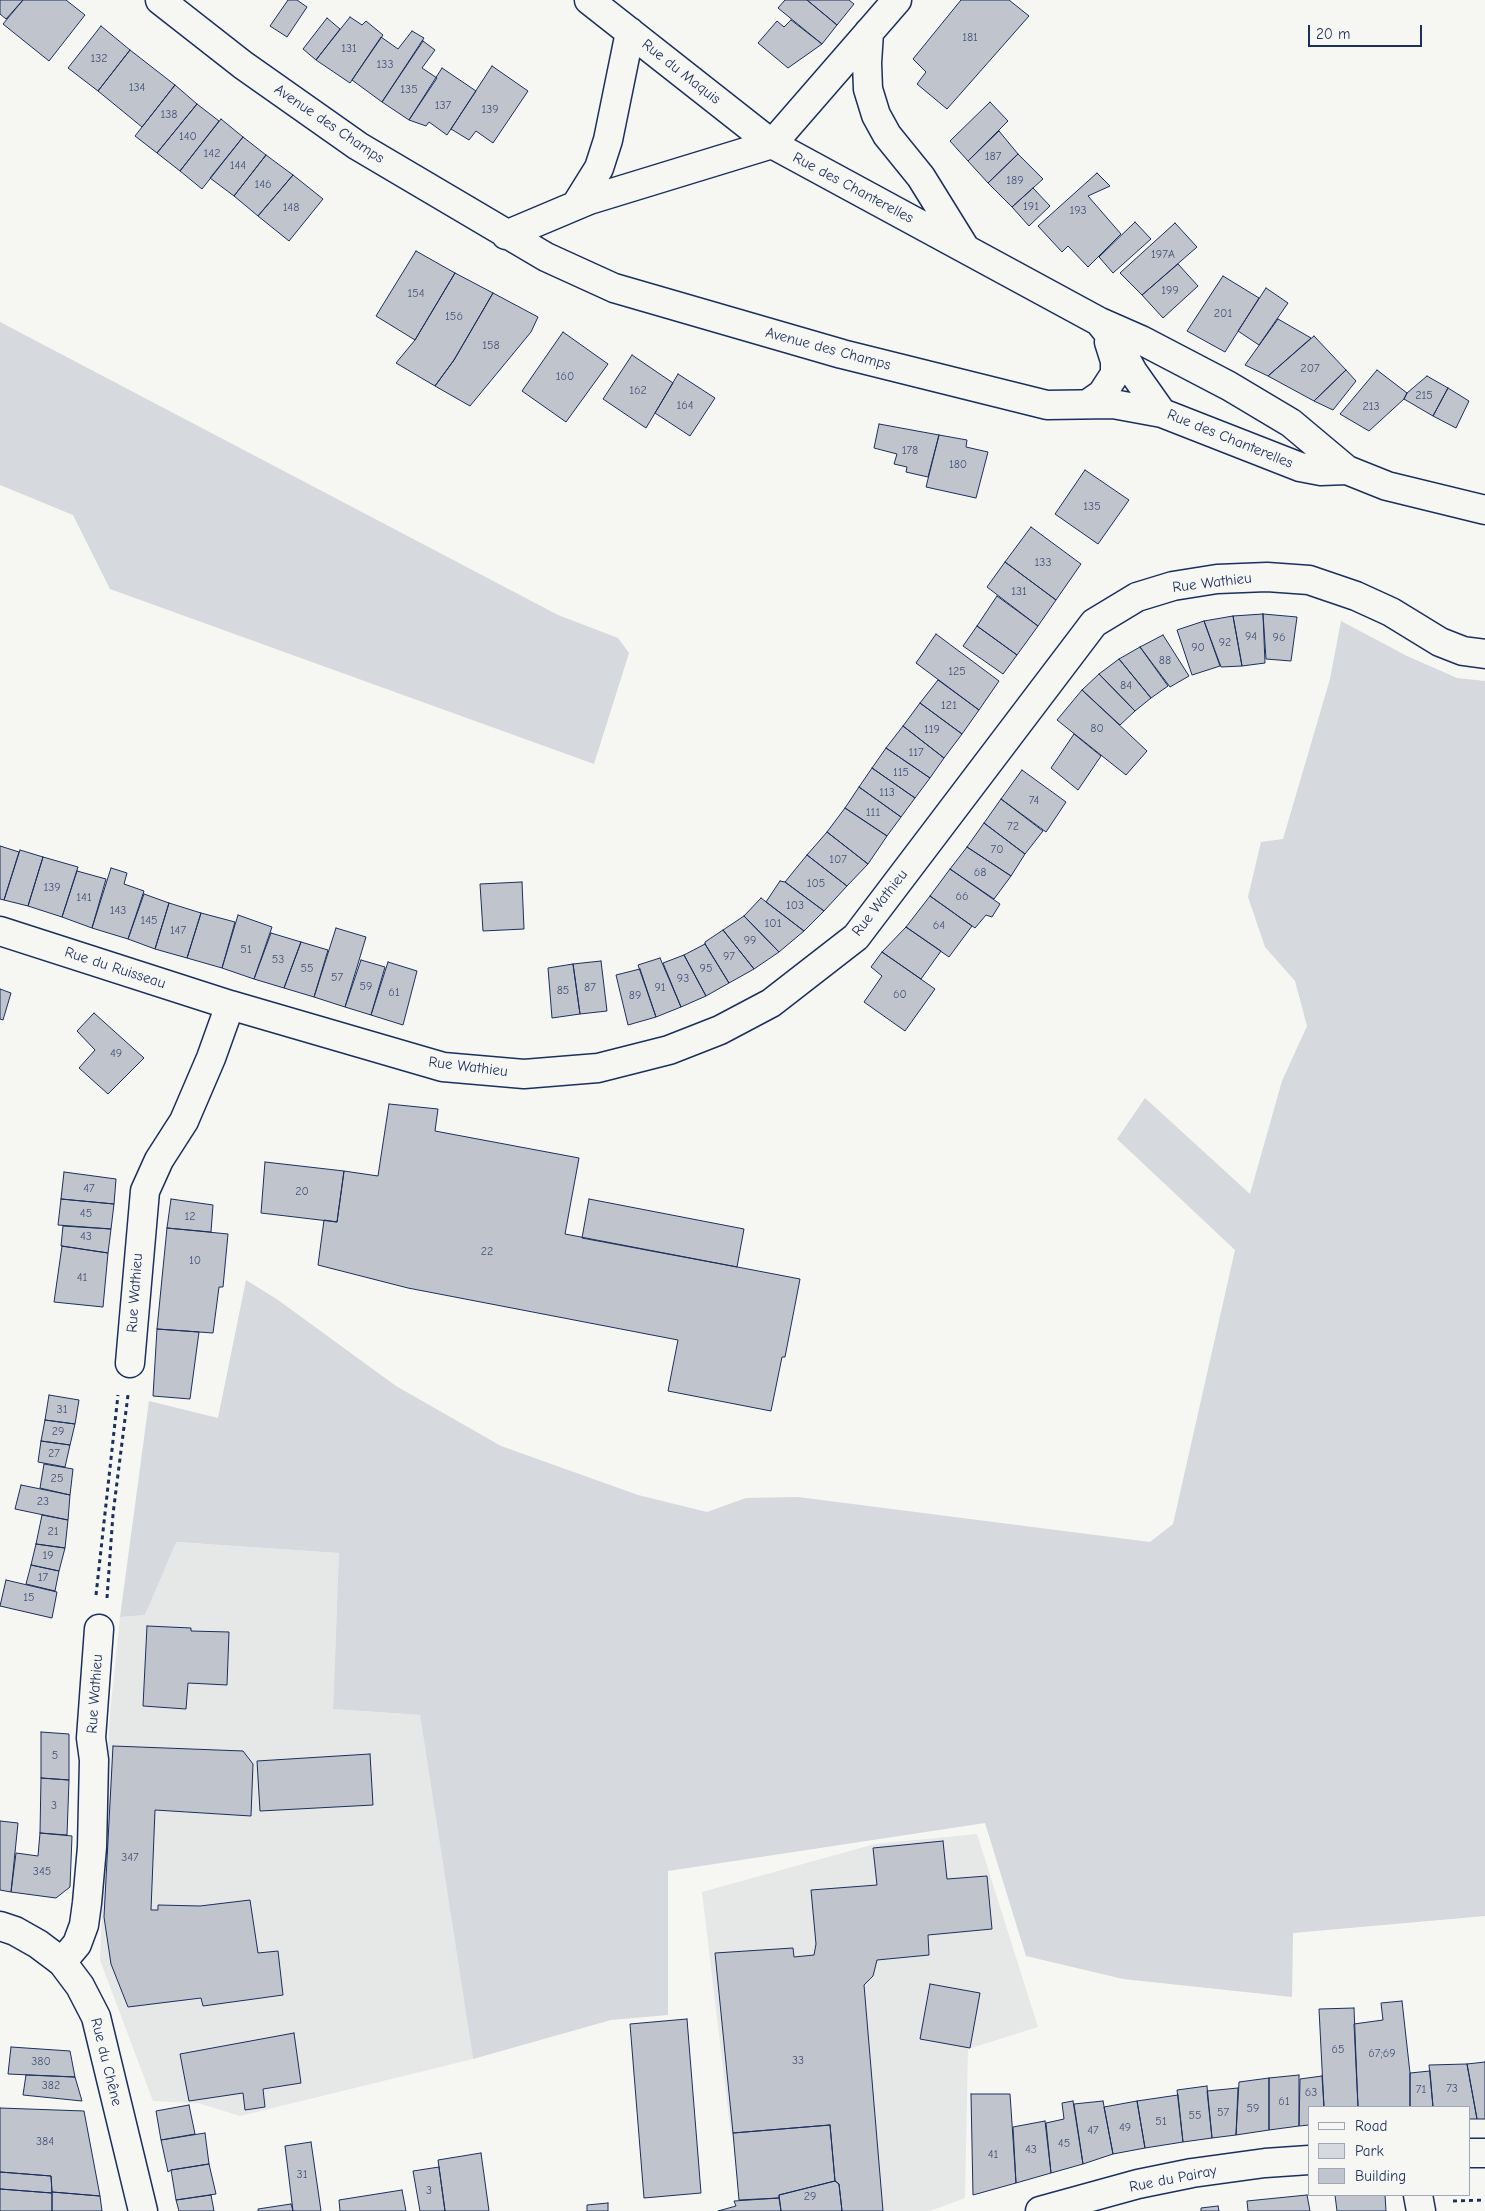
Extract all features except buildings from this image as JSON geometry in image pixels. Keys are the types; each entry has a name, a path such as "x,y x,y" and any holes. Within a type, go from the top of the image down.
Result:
{"street":[{"name":"Avenue des Champs","path":"160,0 243,65 358,146 506,235 546,257 614,288 842,354 1046,405 1113,404 1162,413"},
{"name":"Rue du Maquis","path":"589,0 772,144"},
{"name":"Rue des Chanterelles","path":"897,0 772,144 1100,322 1168,354 1260,403 1291,423 1347,470 1387,486 1485,510"},
{"path":"576,205 599,168 608,140 630,32"},
{"path":"869,32 868,89 876,115 887,136 921,177 965,248"},
{"path":"506,235 576,205 772,144"},
{"path":"1089,403 1102,394 1115,374 1112,348 1104,335 1100,322"},
{"name":"Rue des Chanterelles","path":"1100,322 1118,345 1133,372 1162,413 1300,467 1321,471 1347,470"},
{"name":"Rue Wathieu","path":"130,1363 145,1191 160,1160 184,1121 211,1058 230,1005 443,1067 524,1074 598,1068 670,1050 720,1030 772,1003 856,937 1094,623 1137,597 1173,586 1217,579 1267,577 1309,580 1356,596 1391,612 1440,642 1463,651 1485,654"},
{"name":"Rue du Ruisseau","path":"0,931 230,1005"},
{"name":"Rue Wathieu","path":"62,1962 77,1944 84,1926 87,1903 93,1837 94,1760 91,1738 99,1629"},
{"name":"Rue du Chêne","path":"0,1926 30,1939 62,1962 80,1986 96,2017 143,2211"},
{"path":"1470,2153 1485,2153"},
{"name":"Rue du Pairay","path":"1040,2211 1138,2184 1265,2163 1308,2160"},
{"path":"1418,2196 1421,2211"}],"path":[{"path":"99,1629 105,1619 113,1514 130,1363"},
{"path":"99,1629 94,1618 103,1512 119,1384 130,1363"},
{"path":"1446,2201 1485,2200"}],"shaded area":[{"path":"175,1542 339,1553 333,1709 420,1715 473,2059 240,2116 198,2103 153,2101 100,1960 109,1724 120,1617 145,1615"},
{"path":"977,1834 1038,2027 968,2049 965,2198 930,2211 842,2211 830,2128 731,2135 702,1892 875,1844"}],"green space":[{"path":"0,322 558,615 618,638 629,653 594,764 110,589 73,515 0,485"},
{"path":"1341,621 1407,656 1457,678 1485,681 1485,1916 1293,1933 1292,1997 1123,1979 1026,1956 985,1823 668,1871 668,2015 611,2020 473,2059 420,1715 333,1709 339,1553 176,1542 145,1615 120,1617 149,1401 218,1418 246,1280 278,1300 396,1386 501,1446 638,1495 707,1512 746,1498 798,1497 1150,1542 1173,1524 1235,1250 1117,1139 1145,1098 1250,1194 1282,1081 1307,1026 1295,981 1265,947 1248,897 1261,842 1283,839 1330,679"}]}
